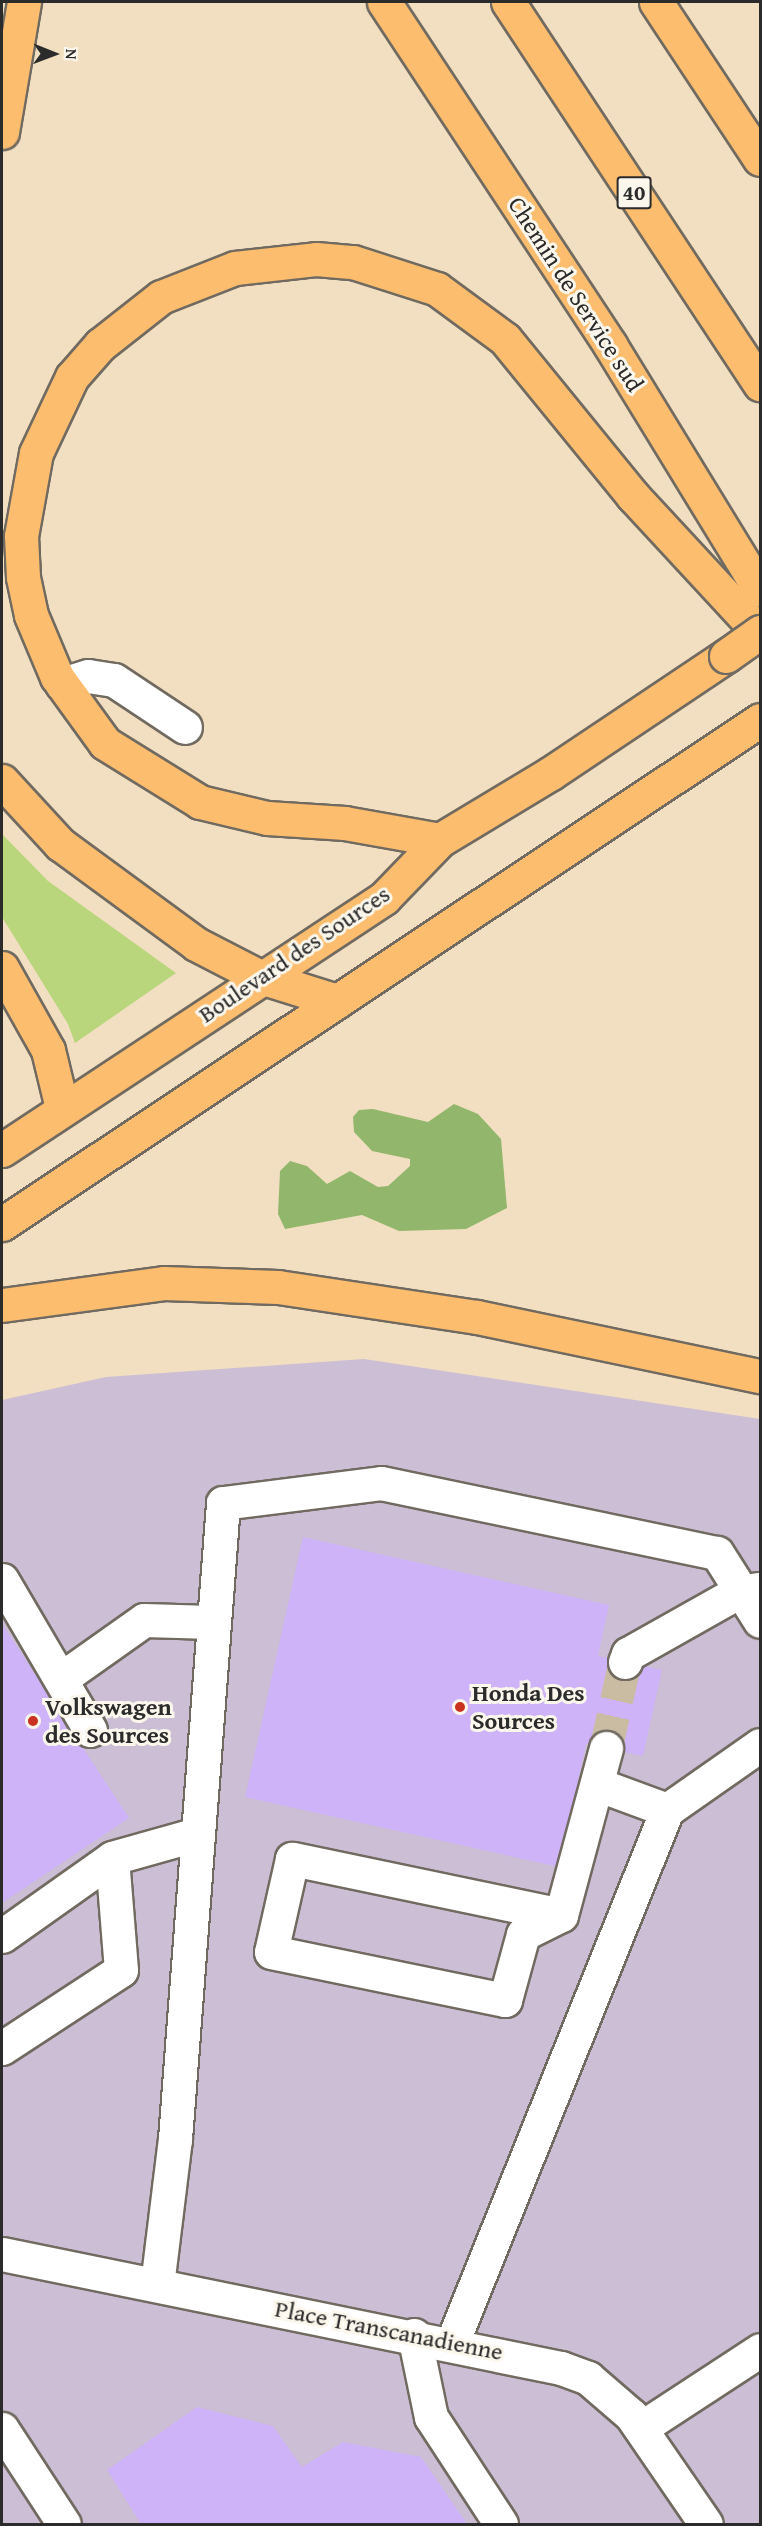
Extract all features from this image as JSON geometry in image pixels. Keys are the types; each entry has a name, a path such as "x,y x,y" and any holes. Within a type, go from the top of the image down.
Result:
{"main road":[{"path":"2,132 24,2"},
{"name":"Chemin de Service sud","path":"384,2 616,354 760,590"},
{"name":"40","path":"508,2 760,384"},
{"path":"656,2 760,159"},
{"path":"440,840 345,823 267,819 200,802 105,743 62,684 31,615 21,536 33,463 51,415 72,377 100,345 160,297 235,268 279,260 353,262 437,289 474,312 505,339 633,496 760,633"},
{"name":"Boulevard des Sources","path":"2,1149 260,977 384,898 440,840 633,718 760,633"},
{"path":"2,1224 760,720"},
{"path":"2,781 60,844 196,944 260,977 337,1000"},
{"path":"2,968 48,1050 62,1108"},
{"path":"2,1305 154,1284 278,1287 477,1317 760,1376"}],"street":[{"path":"62,684 88,676 114,680 185,727"},
{"path":"158,2285 175,2139 194,1835 223,1503 381,1483 717,1553 749,1590 760,1621"},
{"path":"2,1580 62,1677 90,1730"},
{"path":"625,1662 628,1654 749,1590"},
{"path":"62,1677 144,1620 212,1622"},
{"path":"452,2343 667,1810 760,1745"},
{"path":"561,1915 292,1859 271,1952 505,2000 523,1934 561,1915 599,1785 606,1748"},
{"path":"599,1785 667,1810"},
{"path":"2,1936 112,1858 194,1835"},
{"path":"2,2048 121,1970 112,1858"},
{"name":"Place Transcanadienne","path":"2,2254 452,2343 588,2378 612,2395 641,2428 706,2524"},
{"path":"414,2335 431,2417 501,2524"},
{"path":"641,2428 760,2350"},
{"path":"2,2428 64,2524"}],"shaded area":[{"path":"364,1359 760,1419 760,2524 2,2524 2,1400 106,1377"}],"green space":[{"path":"2,834 48,881 176,973 75,1043 68,1024 2,917"},
{"path":"454,1104 478,1114 501,1139 507,1208 466,1229 399,1231 362,1215 285,1229 278,1214 280,1171 290,1161 307,1166 327,1184 350,1171 378,1187 388,1186 410,1166 410,1159 372,1151 354,1132 353,1117 359,1110 373,1109 428,1122"}],"building":[{"name":"Honda Des Sources","path":"303,1537 609,1605 598,1656 662,1670 643,1756 586,1744 559,1867 245,1797"},
{"name":"Volkswagen des Sources","path":"2,1624 129,1818 2,1903"},
{"path":"197,2407 273,2426 302,2467 343,2442 421,2457 467,2524 141,2524 107,2470"}],"tunnel":[{"path":"606,1748 625,1662"}],"place":[{"name":"Honda Des Sources","path":"460,1707"},
{"name":"Volkswagen des Sources","path":"33,1721"}]}
